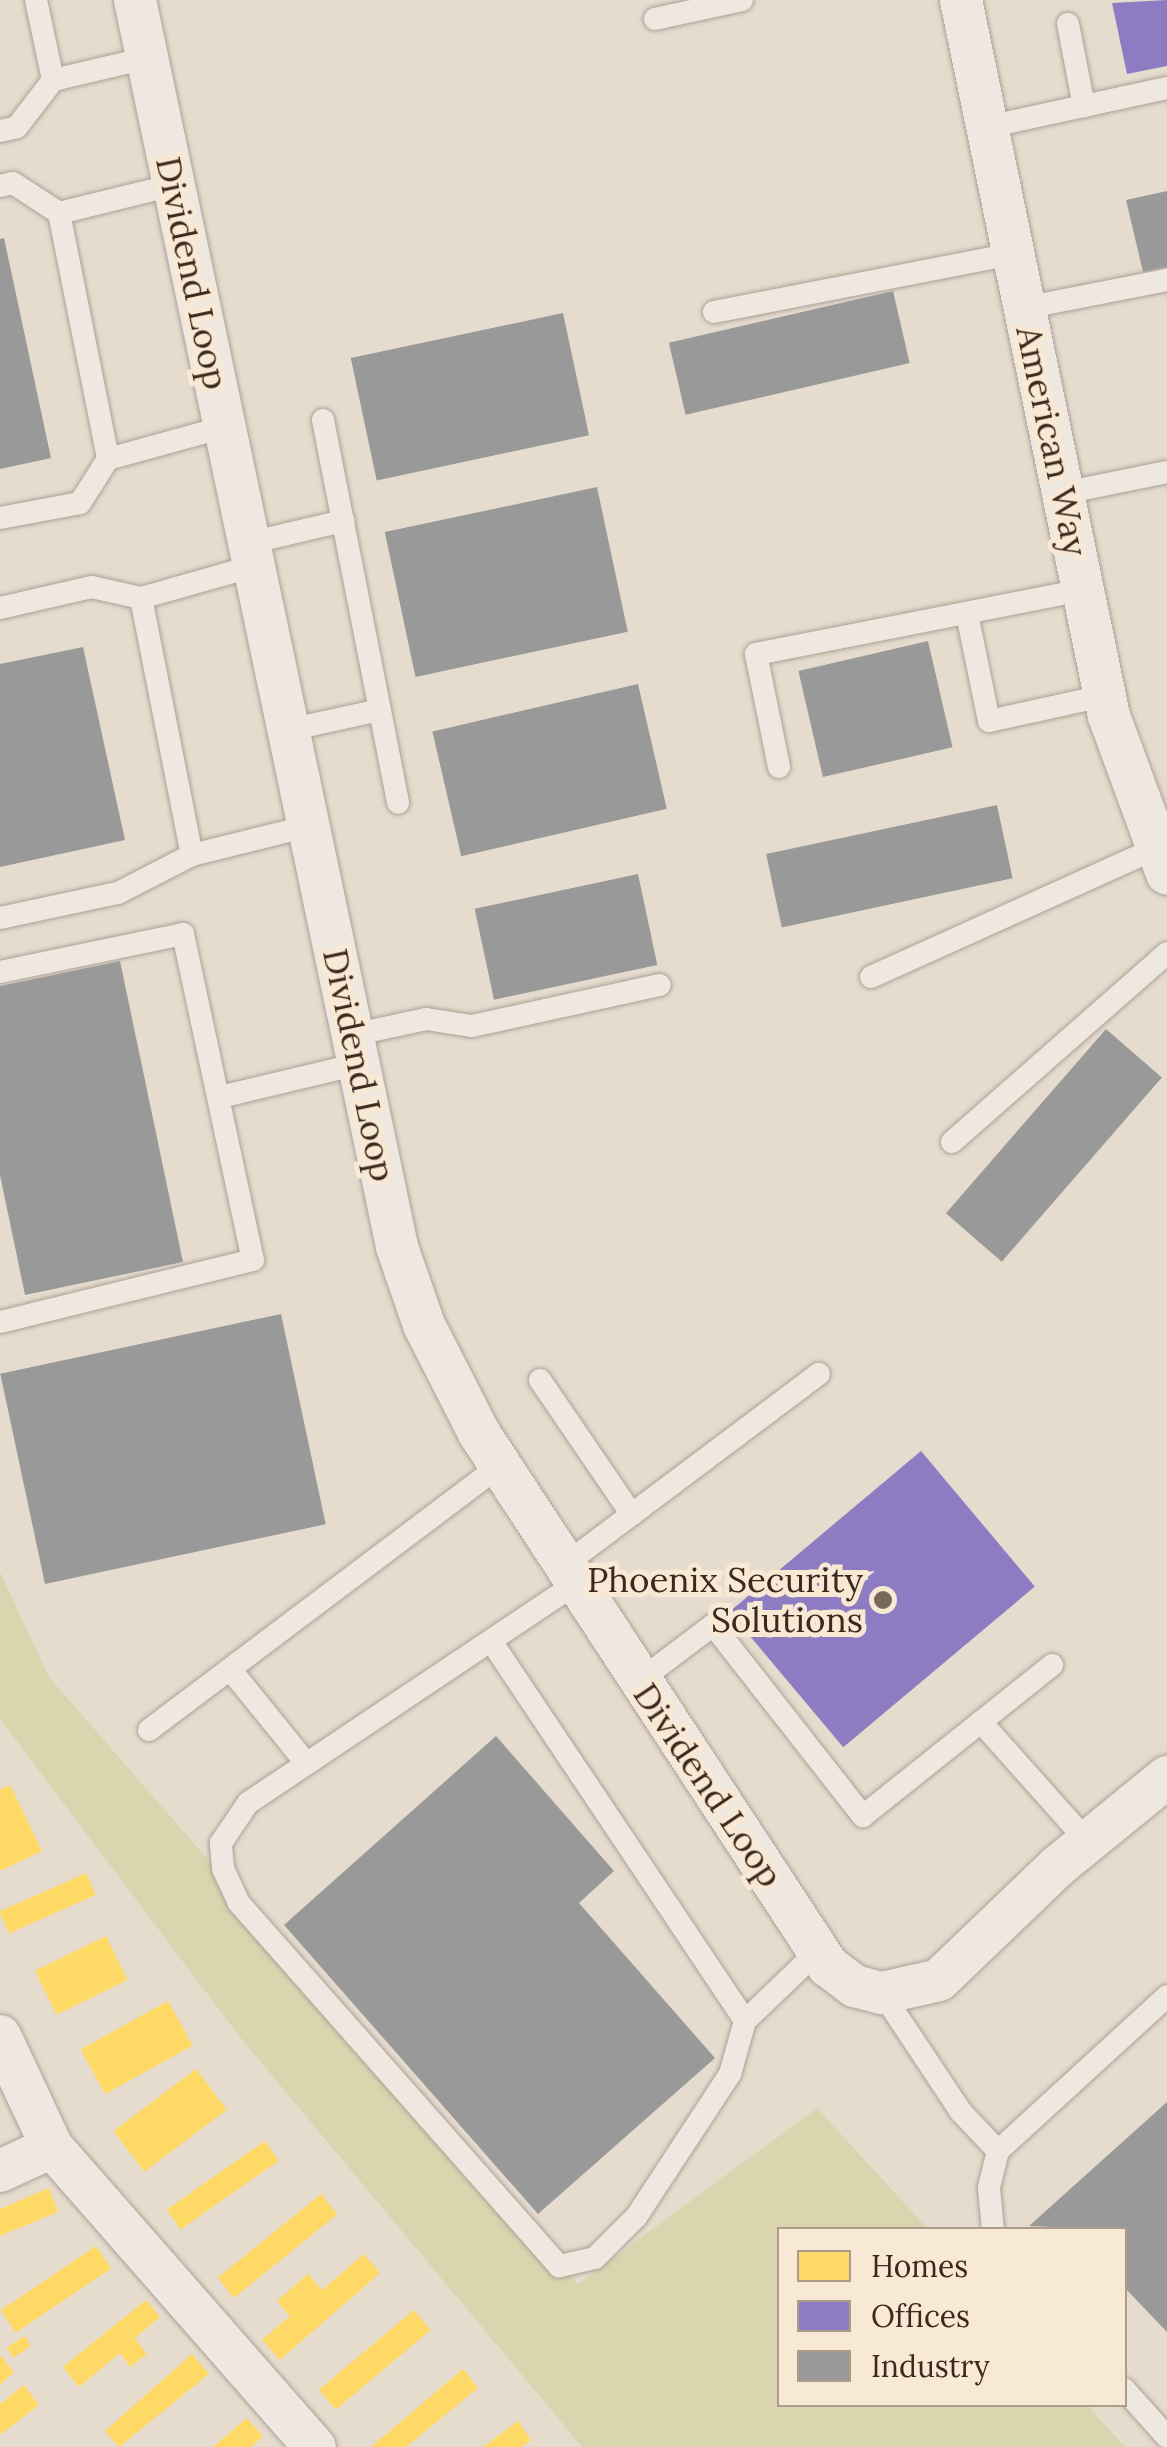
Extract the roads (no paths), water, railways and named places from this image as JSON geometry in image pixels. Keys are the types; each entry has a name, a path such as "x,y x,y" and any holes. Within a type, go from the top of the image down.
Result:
{"street":[{"name":"Dividend Loop","path":"135,0 397,1248 424,1325 498,1466 818,1950 855,1986 882,1993"},
{"name":"American Way","path":"960,0 1104,696 1158,839"},
{"path":"882,1993 939,1980 1088,1842 1167,1778"},
{"path":"0,2036 52,2147 315,2447"},
{"path":"0,2170 52,2147"}],"lane":[{"path":"36,0 53,80"},
{"path":"656,19 742,0"},
{"path":"1068,24 1084,106"},
{"path":"0,131 18,127 53,80 147,58"},
{"path":"987,127 1167,88"},
{"path":"0,186 14,184 59,213 108,459"},
{"path":"59,213 174,184"},
{"path":"714,312 1013,254"},
{"path":"1024,308 1167,280"},
{"path":"323,420 398,803"},
{"path":"0,518 80,504 108,459 224,427"},
{"path":"1063,493 1167,472"},
{"path":"0,608 92,588 142,598 343,522"},
{"path":"779,767 756,654 1082,590"},
{"path":"142,598 192,855"},
{"path":"968,614 990,721 1104,696"},
{"path":"288,730 380,710"},
{"path":"0,918 118,893 192,855 308,826"},
{"path":"871,977 1158,839"},
{"path":"0,972 183,934 253,1260 0,1322"},
{"path":"952,1142 1167,953"},
{"path":"220,1096 355,1050 426,1019 472,1026 660,985"},
{"path":"818,1950 744,2022 730,2074 636,2217 595,2258 559,2266 239,1903 223,1868 221,1843 248,1803 491,1641 632,1515 820,1374"},
{"path":"540,1380 632,1515"},
{"path":"150,1730 498,1466"},
{"path":"639,1681 713,1625 863,1816 1052,1665"},
{"path":"491,1641 744,2022"},
{"path":"230,1669 307,1764"},
{"path":"981,1722 1088,1842"},
{"path":"882,1993 960,2112 998,2151"},
{"path":"993,2227 988,2188 998,2151 1167,1996"},
{"path":"1127,2392 1167,2437"}],"place":[{"name":"Phoenix Security Solutions","path":"883,1600"}]}
